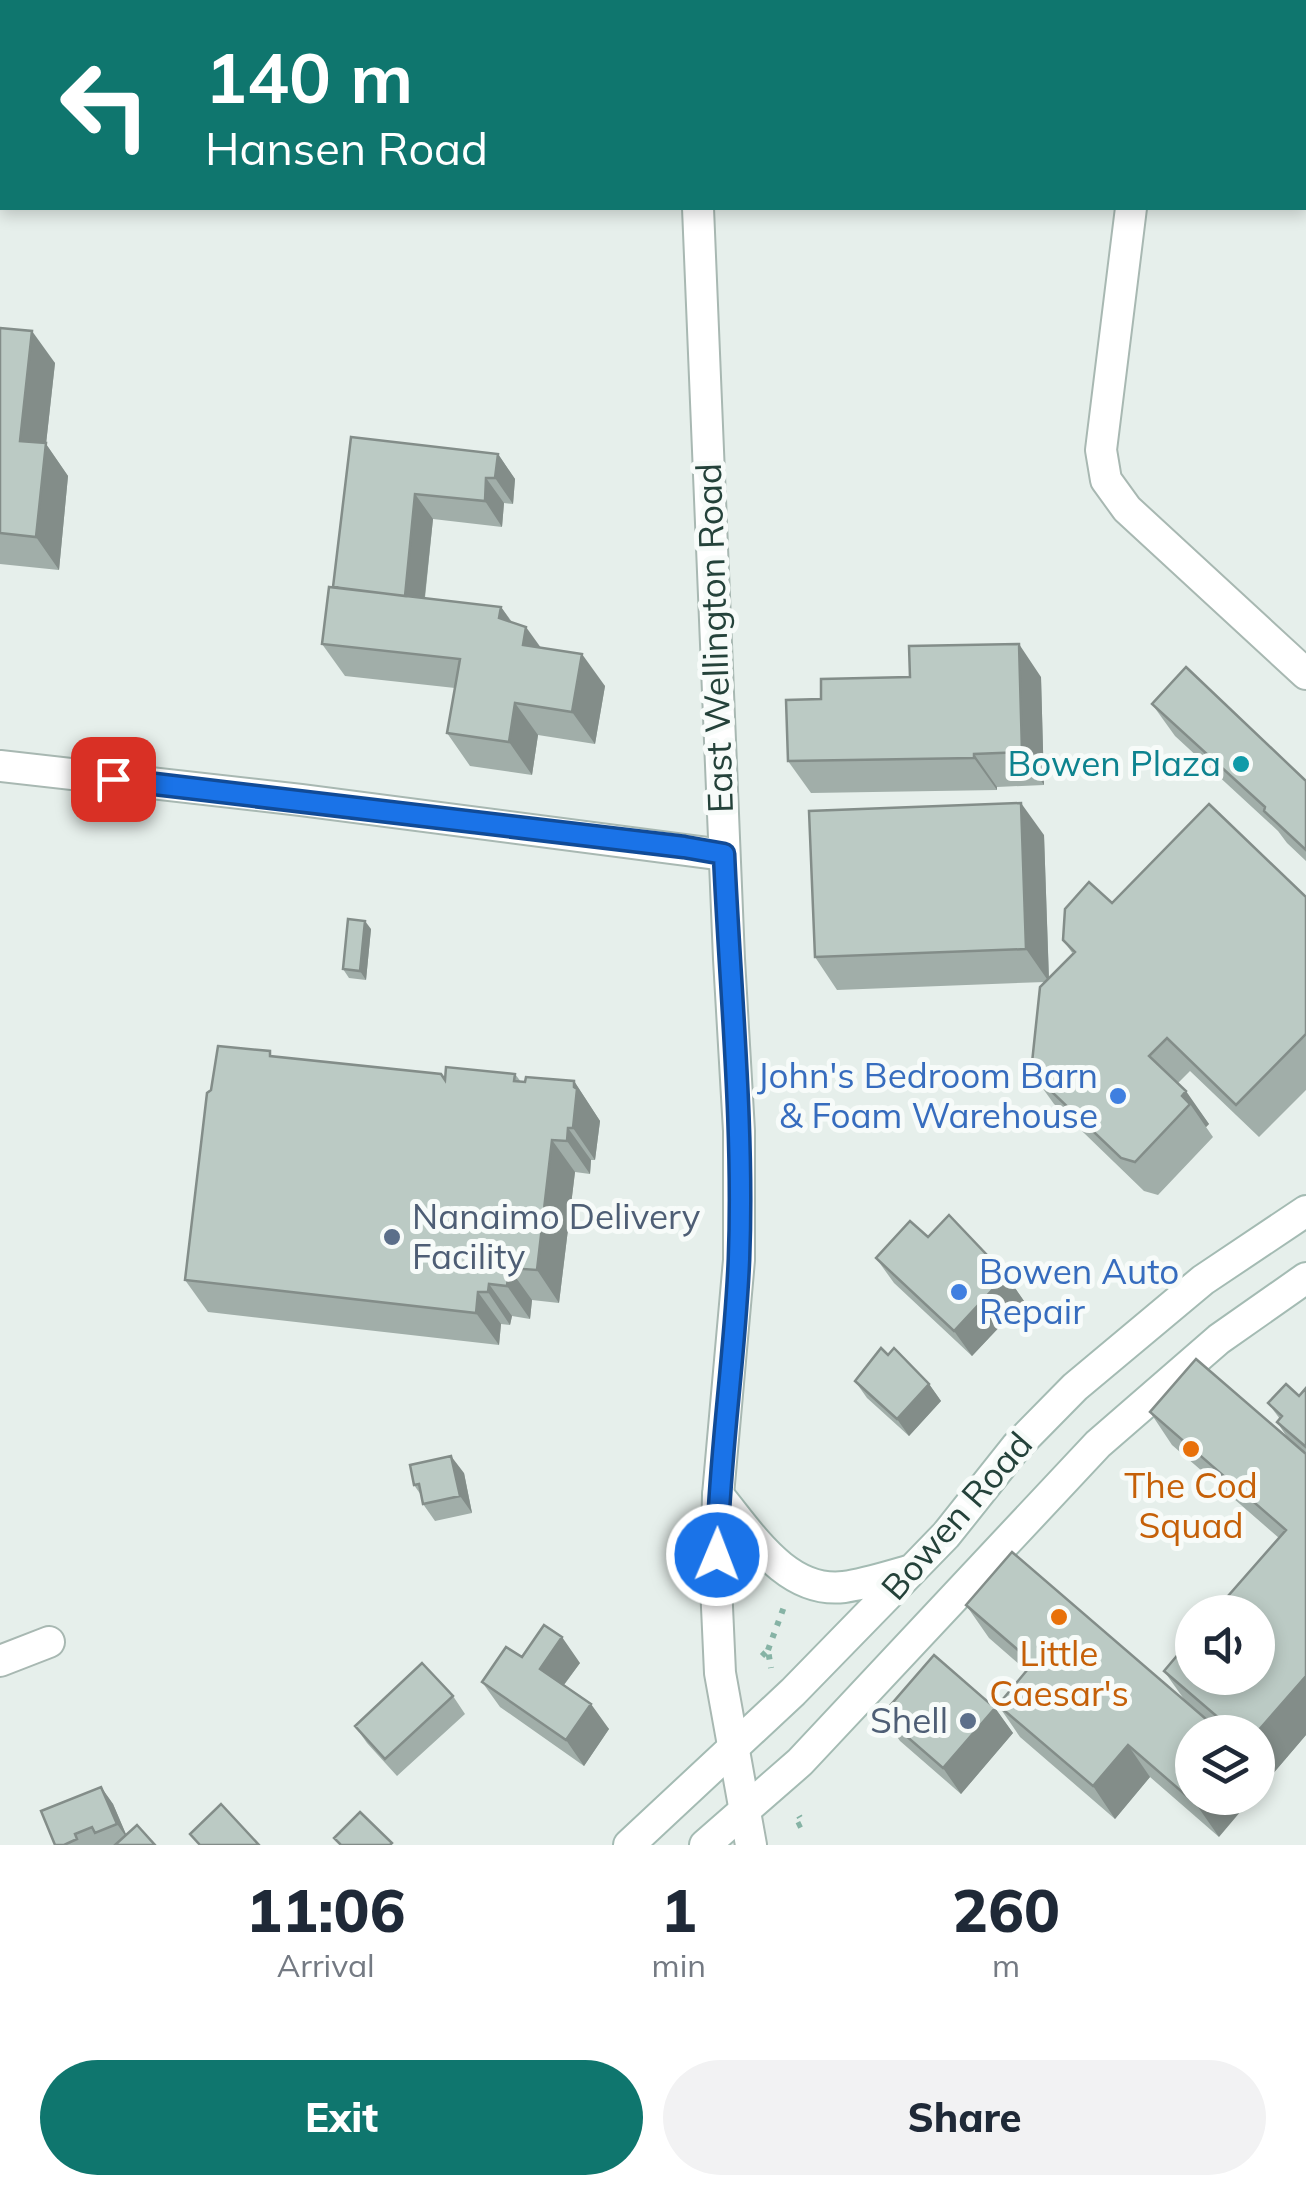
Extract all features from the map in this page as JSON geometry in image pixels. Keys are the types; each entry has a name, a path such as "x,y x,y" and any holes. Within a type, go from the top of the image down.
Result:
{"street":[{"name":"East Wellington Road","path":"698,210 739,1131 739,1260 718,1495 716,1585 720,1673 751,1845"},
{"path":"1131,210 1100,450 1106,480 1127,509 1306,674"},
{"path":"0,766 724,854"},
{"name":"Bowen Road","path":"628,1845 792,1692 912,1570 946,1535 1016,1447 1107,1358 1203,1280 1306,1211"},
{"name":"Bowen Road","path":"705,1845 800,1762 1098,1444 1218,1339 1306,1278"},
{"path":"718,1495 774,1561 796,1578 842,1588 912,1570"},
{"path":"0,1660 49,1642"}],"path":[{"path":"771,1668 765,1653 787,1598"},
{"path":"797,1826 803,1823 800,1816"}],"building":[{"path":"0,328 32,331 20,441 46,443 36,537 0,533"},
{"path":"351,437 498,454 495,478 486,478 485,501 415,494 405,596 333,587"},
{"path":"329,587 501,607 499,618 526,627 523,645 582,654 572,712 515,703 509,742 447,733 460,659 322,644"},
{"path":"1019,644 1022,752 974,754 974,758 788,761 786,700 821,699 821,679 910,677 909,646"},
{"name":"Bowen Plaza","path":"1186,667 1306,781 1306,850 1152,704"},
{"path":"1021,803 1026,949 815,957 809,811"},
{"path":"1209,804 1306,897 1306,1034 1236,1105 1167,1038 1149,1056 1186,1091 1182,1096 1190,1104 1135,1162 1121,1158 1031,1072 1040,987 1075,952 1063,940 1065,909 1089,882 1112,903"},
{"path":"348,919 365,921 360,971 343,969"},
{"name":"Nanaimo Delivery Facility","path":"218,1046 270,1051 270,1056 441,1074 445,1080 446,1067 515,1074 514,1081 525,1082 526,1077 574,1081 577,1089 573,1128 568,1128 567,1141 552,1140 537,1270 509,1268 507,1286 489,1284 488,1292 478,1292 476,1313 185,1280 207,1093 211,1090"},
{"name":"Bowen Auto Repair","path":"949,1215 1006,1275 954,1331 876,1258 910,1221 928,1237"},
{"path":"881,1348 888,1355 894,1348 929,1384 897,1419 855,1381"},
{"path":"1196,1359 1306,1454 1306,1676 1272,1715 1215,1715 1192,1695 1275,1695 1275,1595 1229,1595 1286,1530 1150,1412"},
{"path":"1286,1384 1299,1396 1306,1388 1306,1447 1277,1422 1282,1416 1268,1403"},
{"path":"451,1456 460,1496 423,1504 410,1465"},
{"path":"1012,1552 1201,1715 1175,1715 1175,1786 1128,1745 1093,1786 998,1705 1033,1663 966,1605"},
{"path":"544,1625 562,1637 540,1669 591,1704 566,1740 482,1682 506,1647 522,1657"},
{"path":"934,1655 995,1708 943,1768 882,1715"},
{"path":"1175,1658 1175,1680 1164,1671"},
{"path":"422,1663 453,1696 385,1759 355,1726"},
{"path":"101,1787 117,1824 95,1833 92,1827 75,1834 77,1839 55,1845 41,1811"},
{"path":"221,1804 259,1845 200,1845 190,1834"},
{"path":"360,1812 390,1845 341,1845 334,1838"},
{"path":"137,1825 155,1845 115,1845"}],"place":[{"name":"Bowen Plaza","path":"1241,764"},
{"name":"John's Bedroom Barn & Foam Warehouse","path":"1118,1096"},
{"name":"Nanaimo Delivery Facility","path":"392,1237"},
{"name":"Bowen Auto Repair","path":"959,1292"},
{"name":"The Cod Squad","path":"1191,1449"},
{"name":"Little Caesar's","path":"1059,1617"},
{"name":"Shell","path":"968,1721"}],"route":[{"path":"113,779 724,854 739,1131 739,1260 718,1495 717,1555"}]}
